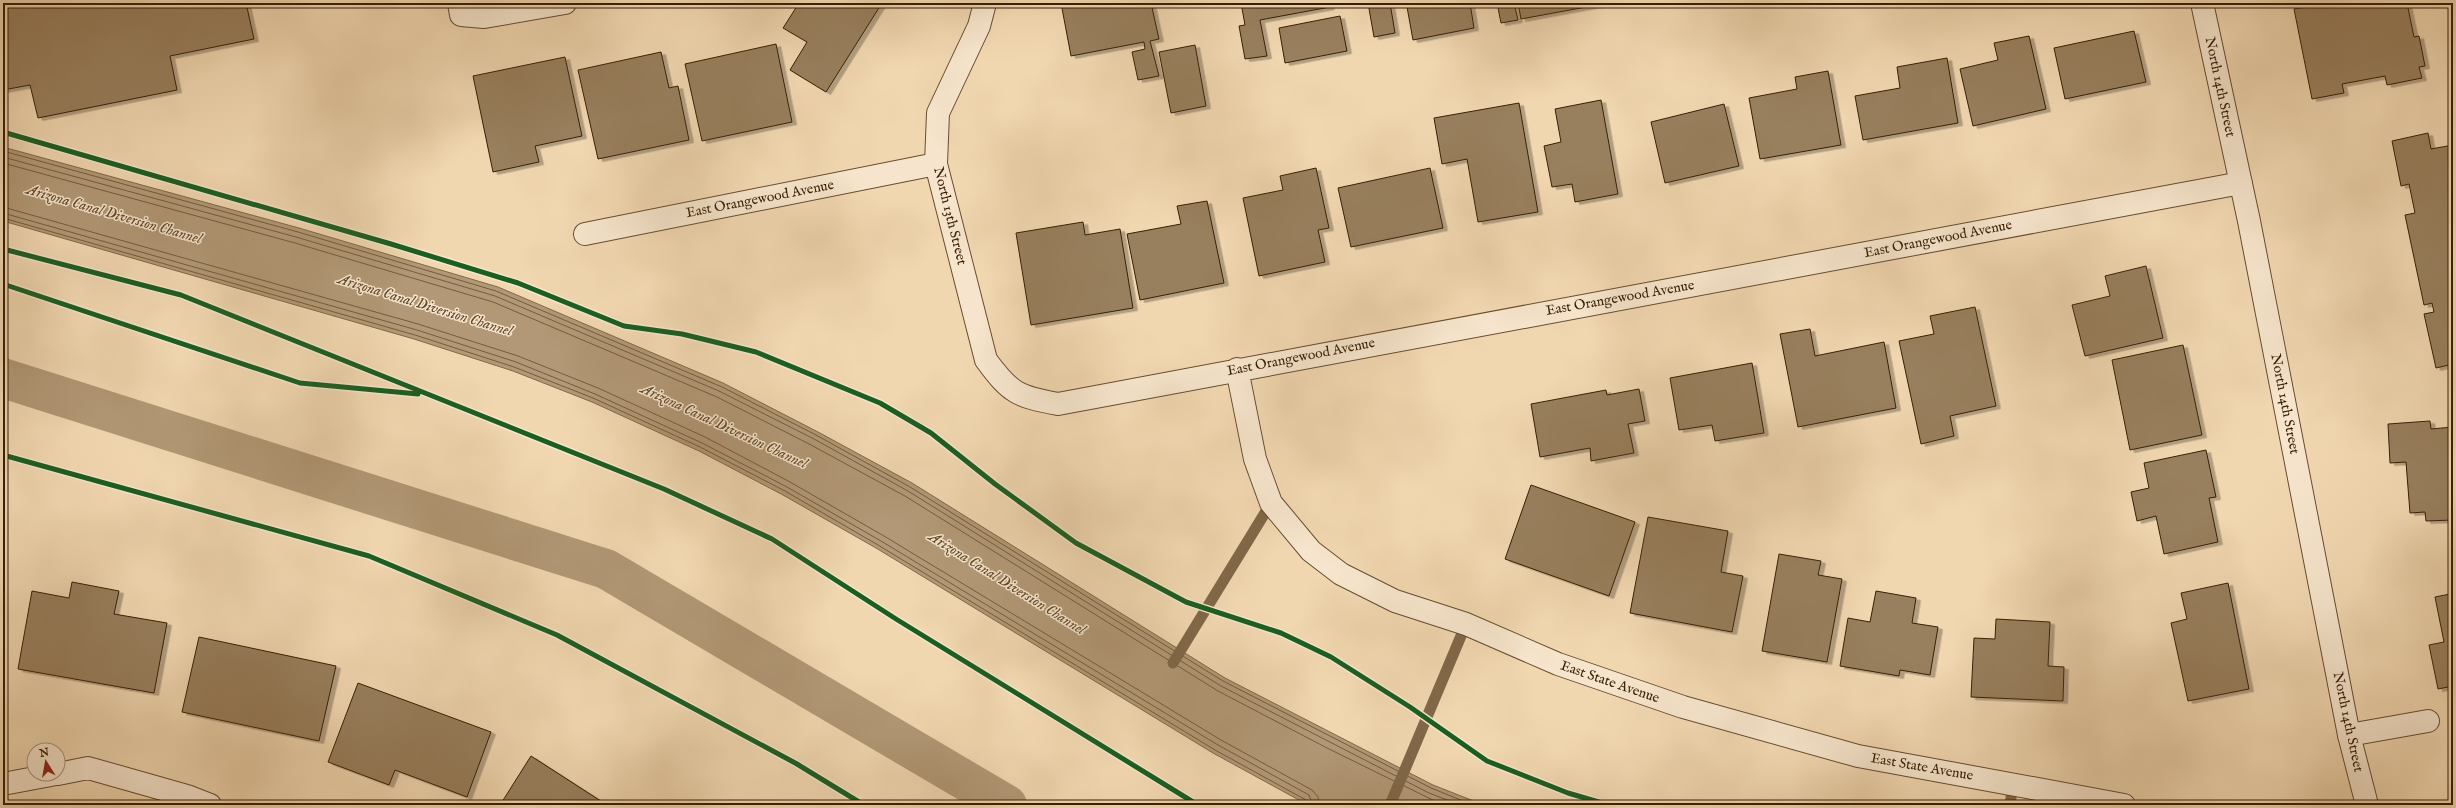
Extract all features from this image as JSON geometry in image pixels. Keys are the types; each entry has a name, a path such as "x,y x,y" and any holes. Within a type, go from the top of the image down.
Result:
{"street":[{"path":"459,3 461,15 484,17 565,3"},
{"name":"North 13th Street","path":"985,3 979,26 938,113 936,164 986,360 1003,383"},
{"name":"North 14th Street","path":"2202,3 2241,183 2349,735 2367,805"},
{"name":"East Orangewood Avenue","path":"585,234 936,164"},
{"name":"East Orangewood Avenue","path":"1003,383 1023,397 1058,404 1237,369 2241,183"},
{"name":"East State Avenue","path":"1237,369 1255,459 1271,503 1311,551 1341,574 1395,601 1466,624 1558,664 1683,707 1858,756 2124,805"},
{"path":"2349,735 2428,721"},
{"path":"66,772 88,768 187,796 210,805"},
{"path":"3,784 26,780"}],"water":[{"name":"Arizona Canal Diversion Channel","path":"3,147 299,228 498,287 723,383 912,483 1225,678 1433,785 1484,805 1308,805 1213,753 876,548 783,495 699,451 592,402 513,371 414,339 3,221"}],"building":[{"path":"3,3 246,3 254,39 170,56 177,90 38,118 30,85 3,90"},
{"path":"799,3 882,3 826,92 790,70 807,42 783,28"},
{"path":"1061,3 1151,3 1159,39 1150,41 1159,76 1138,80 1132,52 1145,49 1144,42 1071,56"},
{"path":"1241,3 1329,3 1330,7 1260,20 1267,56 1245,59 1239,26 1245,25"},
{"path":"1368,3 1390,3 1395,33 1374,37"},
{"path":"1426,3 1470,3 1474,28 1413,40 1407,7"},
{"path":"1497,3 1514,3 1518,20 1501,23"},
{"path":"1518,3 1608,3 1521,19"},
{"path":"2312,3 2407,3 2414,37 2419,36 2425,66 2419,67 2422,78 2387,85 2385,76 2342,84 2344,93 2312,99 2294,9 2313,6"},
{"path":"1340,16 1347,51 1285,63 1279,28"},
{"path":"2134,31 2146,82 2065,99 2054,48"},
{"path":"2029,36 2046,109 1973,126 1960,69 1998,60 1994,43"},
{"path":"776,44 792,122 702,141 685,64"},
{"path":"1195,45 1206,106 1171,113 1159,52"},
{"path":"661,52 669,88 678,86 689,140 598,159 578,70"},
{"path":"565,57 582,136 535,146 539,162 493,172 473,76"},
{"path":"1947,58 1958,123 1863,140 1855,96 1900,88 1897,67"},
{"path":"1828,71 1841,145 1760,159 1749,98 1797,89 1795,77"},
{"path":"1601,100 1618,194 1575,202 1572,184 1552,187 1544,146 1561,142 1555,109"},
{"path":"1519,103 1538,212 1478,222 1467,159 1442,164 1434,118"},
{"path":"1724,104 1739,166 1665,183 1651,122"},
{"path":"2428,133 2431,149 2453,145 2453,364 2436,368 2424,314 2434,312 2432,303 2424,305 2405,215 2415,213 2409,184 2401,186 2392,141"},
{"path":"1316,168 1329,228 1318,230 1325,262 1259,276 1243,198 1283,190 1280,176"},
{"path":"1430,168 1443,228 1351,247 1338,188"},
{"path":"1207,201 1224,283 1140,300 1127,234 1181,224 1177,206"},
{"path":"1083,222 1085,235 1120,229 1133,308 1031,325 1016,233"},
{"path":"2146,266 2163,338 2085,356 2072,305 2110,296 2105,276"},
{"path":"1975,307 1996,406 1950,416 1954,436 1921,444 1899,341 1934,334 1930,316"},
{"path":"1810,329 1815,356 1884,342 1896,408 1798,427 1780,334"},
{"path":"2183,345 2202,435 2130,450 2112,360"},
{"path":"1752,363 1764,433 1715,441 1712,425 1679,430 1670,378"},
{"path":"1639,389 1645,421 1628,424 1634,453 1591,461 1590,448 1540,457 1531,404 1606,390 1607,395"},
{"path":"2430,421 2431,429 2453,427 2453,520 2426,521 2425,512 2410,513 2406,462 2390,463 2388,424"},
{"path":"2206,450 2216,497 2209,498 2218,542 2164,554 2156,516 2137,521 2131,492 2149,488 2144,463"},
{"path":"1531,485 1635,522 1609,596 1505,559"},
{"path":"1648,517 1728,531 1721,572 1743,576 1732,632 1630,613"},
{"path":"1779,554 1821,561 1818,575 1842,579 1827,662 1762,651"},
{"path":"72,582 119,591 114,614 167,623 154,693 18,669 32,591 69,598"},
{"path":"2228,583 2249,689 2188,701 2171,623 2187,619 2181,593"},
{"path":"2453,584 2453,686 2438,689 2429,645 2444,642 2435,597 2450,594 2449,585"},
{"path":"1876,591 1916,598 1912,623 1938,627 1930,675 1900,670 1899,676 1840,666 1848,618 1870,622"},
{"path":"1996,619 2050,622 2048,666 2064,667 2063,701 1971,697 1974,638 1995,639"},
{"path":"199,637 336,666 319,741 182,712"},
{"path":"358,683 491,732 467,797 395,770 389,785 328,762"},
{"path":"531,756 607,805 500,805"}],"waterway":[{"path":"3,378 606,569 1007,805"},
{"path":"1173,663 1271,503"},
{"path":"1390,805 1466,624"},
{"path":"2010,805 2013,784"}],"cycle path":[{"path":"3,132 391,244 518,283 624,326 682,334 756,352 880,403 931,433 995,484 1076,543 1186,602 1281,633 1331,657 1410,707 1487,761 1568,793 1609,805"},
{"path":"3,249 181,295 664,489 772,539 896,619 1198,805"},
{"path":"3,284 300,383 418,394"},
{"path":"3,455 369,556 557,635 797,764 864,805"}]}
